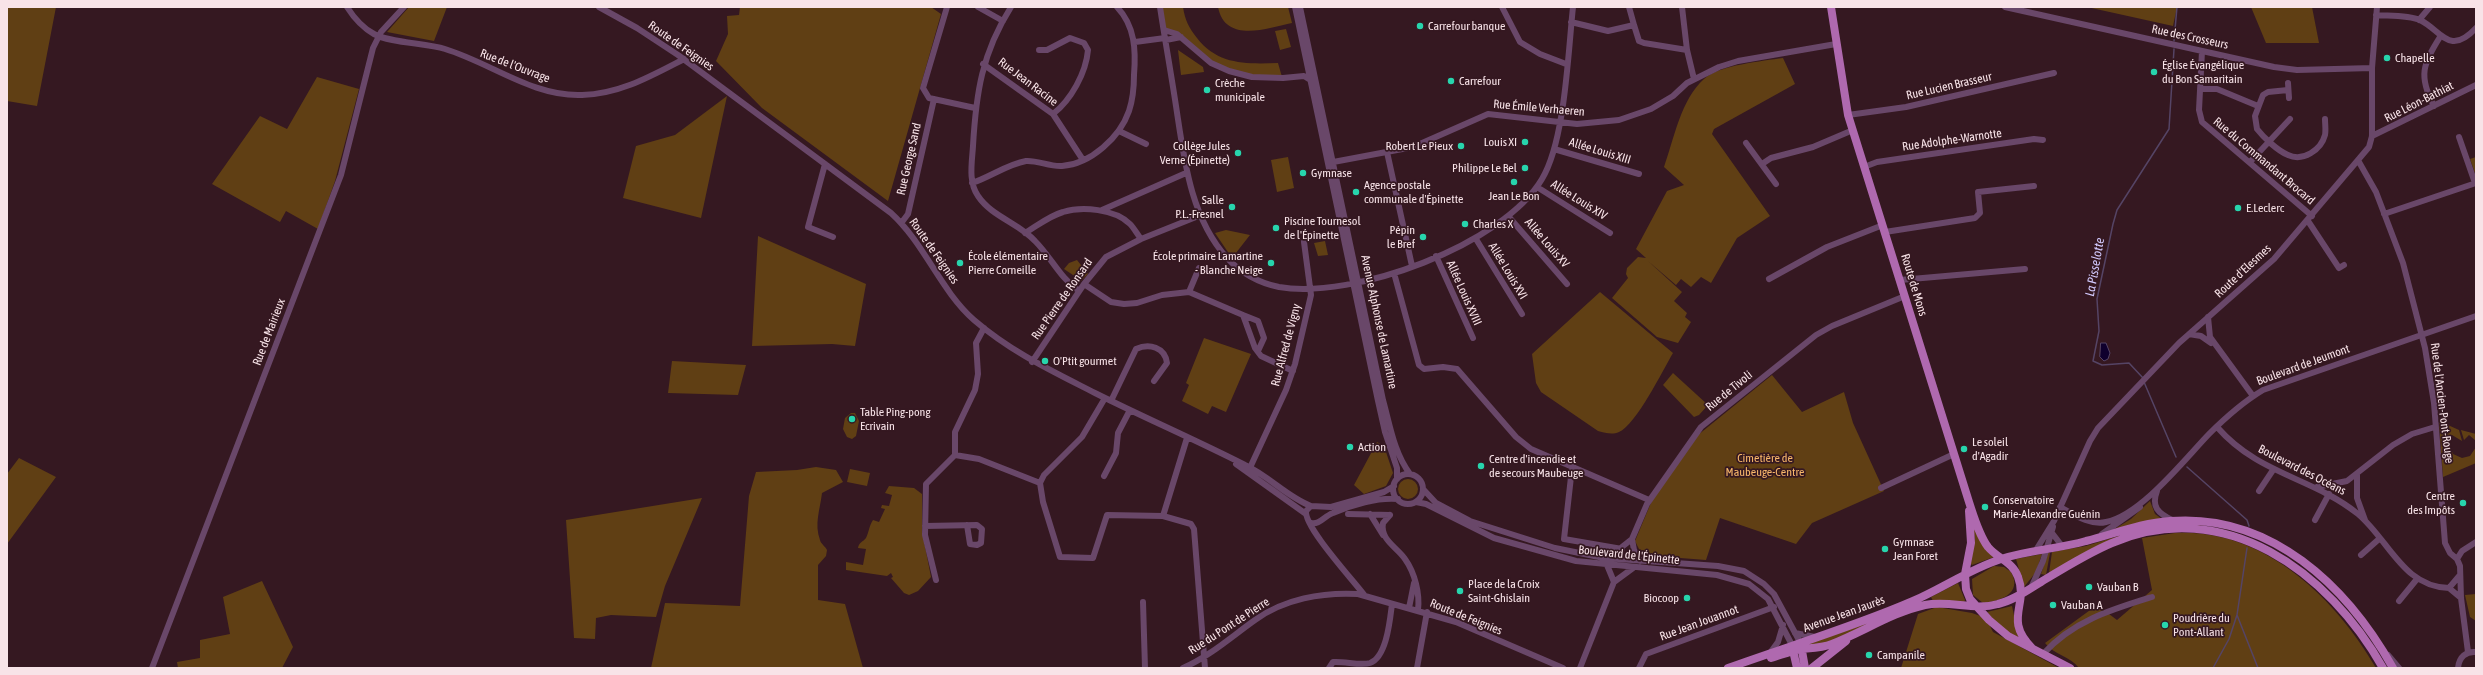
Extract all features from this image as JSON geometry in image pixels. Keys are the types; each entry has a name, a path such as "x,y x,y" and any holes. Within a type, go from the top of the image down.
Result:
{"main road":[{"name":"Route de Mons","path":"1831,7 1848,116 1969,502 1983,539 1991,550 2002,558"},
{"path":"1969,502 1971,543 1965,574 1968,596 1977,608 1997,628 2070,668"},
{"path":"1965,574 2002,558 2095,539 2141,525 2172,520 2196,520 2231,526 2280,545 2305,562 2334,587 2382,648 2393,668"},
{"path":"1977,608 1999,604 2031,588 2095,551 2134,536 2154,532 2192,529 2228,534 2256,544 2278,555 2315,582 2361,634 2383,668"},
{"path":"2002,558 2011,565 2018,575 2020,594 2018,626 2024,640 2032,648"},
{"name":"Avenue Jean Jaurès","path":"1742,668 1797,647 1815,637 1911,601 1965,574"},
{"name":"Avenue Jean Jaurès","path":"1728,668 1770,653 1797,647 1831,644 1925,605 1946,604 1977,608"},
{"path":"1812,668 1858,632"},
{"path":"1797,647 1797,668"},
{"path":"1797,647 1805,668"}],"street":[{"name":"Rue de l'Ouvrage","path":"347,7 358,22 379,36 446,49 539,88 567,95 594,94 639,83 684,59"},
{"name":"Rue de Mairieux","path":"152,668 341,175 352,140 369,63 379,36 404,7"},
{"name":"Route de Feignies","path":"600,7 652,37 684,59 902,222 961,307 984,328 1032,362 1224,456 1250,470 1299,502 1321,508"},
{"path":"947,7 923,88 925,94 934,99 975,108"},
{"path":"978,7 1003,21"},
{"path":"1011,7 983,64 975,108 972,183 977,196 983,203 1034,239 1061,274 1079,291"},
{"path":"972,183 1022,162 1028,161 1064,166 1083,160 1100,150 1119,131 1129,112 1132,98 1135,42 1126,19 1117,7"},
{"path":"1160,7 1186,173 1194,199 1216,244 1226,257 1246,274 1265,284 1280,287 1311,289 1357,282 1394,273 1476,239 1509,217 1537,187 1551,162 1554,149 1559,122 1573,7"},
{"name":"Avenue Alphonse de Lamartine","path":"1296,7 1310,80 1391,430 1402,462 1410,474"},
{"name":"Avenue Alphonse de Lamartine","path":"1300,7 1317,84 1330,163"},
{"path":"1502,7 1520,42 1540,54 1566,64"},
{"path":"1629,7 1639,41 1644,44 1687,50"},
{"path":"1682,7 1687,50 1694,79"},
{"name":"Rue des Crosseurs","path":"2005,7 2202,51 2297,70 2372,68"},
{"name":"Route d'Elesmes","path":"2053,523 2090,441 2098,428 2189,334 2274,259 2359,162 2369,147 2372,136 2372,68 2377,7"},
{"path":"2419,20 2430,7"},
{"path":"2376,15 2419,20 2440,37 2451,40 2465,37 2476,28"},
{"path":"1571,22 1612,31 1634,25"},
{"path":"1166,38 1172,33 1181,37 1211,63 1241,74 1269,78 1304,76 1317,84"},
{"path":"1135,42 1181,37"},
{"path":"2434,106 2423,74 2429,54 2440,37"},
{"path":"1039,50 1047,50 1070,38 1084,43 1088,50 1087,59 1071,94 1053,114"},
{"name":"Rue Émile Verhaeren","path":"1330,163 1424,144 1488,114 1559,122 1598,124 1634,116 1673,96 1694,79 1738,61 1836,44"},
{"name":"Rue du Commandant Brocard","path":"2202,51 2199,110 2202,122 2250,162 2310,219 2340,268 2344,265"},
{"name":"Rue Jean Racine","path":"983,64 1053,114 1083,160"},
{"name":"Rue Lucien Brasseur","path":"1848,116 1906,107 2054,73"},
{"path":"2288,83 2289,98"},
{"name":"Rue Léon-Bathiat","path":"2372,136 2476,85"},
{"path":"2200,89 2217,89 2258,106"},
{"path":"2288,90 2266,93 2258,106 2255,116 2257,129 2289,156 2307,156 2319,146 2322,140 2325,119"},
{"name":"Rue George Sand","path":"902,222 908,214 934,99"},
{"path":"2250,162 2290,119"},
{"path":"1762,164 1771,158 1813,147 1853,130"},
{"path":"1119,131 1146,144"},
{"path":"2384,214 2475,183 2459,137"},
{"name":"Rue Adolphe-Warnotte","path":"1864,167 1877,162 2043,140"},
{"path":"1746,143 1776,184"},
{"name":"Allée Louis XIII","path":"1554,149 1639,174"},
{"path":"1387,152 1412,266"},
{"name":"Rue de l'Ancien-Pont-Rouge","path":"2359,162 2373,186 2405,270 2422,335 2428,364 2435,427 2445,543 2450,553 2458,560"},
{"path":"826,164 808,227 833,237"},
{"path":"1025,233 1064,212 1102,210 1186,173"},
{"path":"1769,279 1827,247 1884,228 1975,218 1980,213 1978,192 2034,186"},
{"name":"Allée Louis XIV","path":"1537,187 1610,233"},
{"path":"1102,210 1120,216 1131,224 1141,239"},
{"name":"Rue Pierre de Ronsard","path":"1032,362 1079,291 1106,257 1141,239 1202,215"},
{"name":"Allée Louis XV","path":"1509,217 1567,284"},
{"name":"Allée Louis XVI","path":"1476,239 1522,314"},
{"name":"Rue Alfred de Vigny","path":"1250,470 1293,371 1311,289 1304,242"},
{"name":"Allée Louis XVIII","path":"1436,256 1473,338"},
{"path":"1188,292 1198,268"},
{"path":"1900,280 2024,270"},
{"path":"1394,273 1419,366 1424,369 1443,367 1457,369 1516,437 1531,449 1649,500"},
{"name":"Avenue Alphonse de Lamartine","path":"1357,282 1385,432 1397,468 1397,480"},
{"path":"1084,284 1111,302 1124,304 1176,293 1188,292 1258,321 1264,338 1258,351"},
{"name":"Rue de Tivoli","path":"1632,539 1649,500 1701,427 1809,340 1832,326 1905,296"},
{"path":"1243,315 1261,356 1293,371"},
{"name":"Boulevard de Jeumont","path":"2060,507 2086,520 2106,522 2120,517 2157,490 2217,427 2253,396 2288,380 2476,316"},
{"path":"2208,318 2210,337 2214,345 2253,396"},
{"path":"936,580 925,526 926,484 955,455 955,432 975,390 978,374 976,343 984,328"},
{"path":"2189,334 2201,336 2214,345"},
{"path":"1154,381 1167,363 1166,356 1162,351 1150,346 1143,346 1136,349 1108,399 1082,437 1044,475 1040,483 1042,502 1060,558 1093,558 1107,515 1163,516 1191,524 1194,529 1205,668"},
{"path":"1104,476 1116,453 1118,433 1130,410"},
{"name":"Boulevard des Océans","path":"2217,427 2248,455 2273,470 2329,494 2365,520 2399,563 2417,579 2439,588 2450,588"},
{"path":"2315,488 2339,484 2357,475 2393,445 2412,434 2435,427"},
{"path":"1163,516 1187,438"},
{"path":"1881,488 1954,454"},
{"path":"955,455 979,459 1040,483"},
{"path":"1572,468 1564,539 1622,549"},
{"name":"Route de Feignies","path":"1250,470 1306,514"},
{"path":"2259,491 2273,470"},
{"path":"1311,522 1320,521 1332,513 1386,498 1398,499 1406,504 1416,502 1423,489 1418,478 1410,474 1397,480 1394,486 1362,499 1321,508 1320,521 1320,539"},
{"path":"2357,475 2357,498 2365,520"},
{"path":"1394,486 1398,499"},
{"name":"Boulevard de l'Épinette","path":"1423,489 1436,503 1470,521 1555,548 1608,558 1718,566 1744,571 1764,584 1774,594 1795,633 1797,647"},
{"path":"2157,490 2154,499 2158,512 2172,520"},
{"path":"2095,539 2134,513 2157,490"},
{"path":"2315,520 2329,494"},
{"name":"Boulevard de l'Épinette","path":"1416,502 1426,504 1494,538 1576,561 1607,566 1737,579 1757,589 1774,607 1783,626 1797,647"},
{"path":"1311,506 1306,514 1320,539 1358,591"},
{"path":"1348,514 1390,515 1383,523 1385,537"},
{"path":"1370,514 1385,537 1405,559 1419,596 1418,610"},
{"path":"2031,588 2047,548 2052,533 2053,523"},
{"path":"2036,550 2053,523"},
{"path":"925,526 967,525"},
{"path":"2052,533 2062,546"},
{"path":"1608,558 1622,549 1632,539"},
{"path":"1632,539 1634,550 1640,561"},
{"path":"2361,555 2380,540"},
{"path":"2468,652 2458,560 2462,551 2476,542"},
{"path":"1607,566 1614,582"},
{"path":"1580,668 1614,582 1634,568"},
{"path":"2460,575 2450,588 2461,598"},
{"path":"2398,601 2417,579"},
{"path":"1409,608 1414,581"},
{"path":"1345,593 1352,582"},
{"name":"Route de Feignies","path":"1358,591 1365,596 1427,612 1456,622 1554,666 1562,668"},
{"name":"Rue du Pont de Pierre","path":"1183,668 1204,658 1255,620 1276,608 1308,597 1358,591"},
{"path":"2043,654 2060,636 2084,620 2152,597"},
{"path":"1143,602 1145,668"},
{"path":"1329,668 1333,662 1359,665 1370,663 1380,656 1390,625 1392,604"},
{"name":"Rue Jean Jouannot","path":"1639,668 1646,654 1774,607"},
{"path":"1417,668 1427,612"},
{"path":"1770,653 1778,642 1783,626"},
{"path":"1795,633 1815,637"},
{"path":"2382,648 2399,668"},
{"path":"2458,667 2461,658 2468,652 2476,652"}],"green space":[{"path":"7,7 56,7 37,106 7,101"},
{"path":"409,7 447,7 434,41 387,32"},
{"path":"740,7 931,7 941,14 888,201 762,108 716,61 728,34 727,16 739,15"},
{"path":"1162,7 1183,7 1186,20 1192,31 1205,47 1214,53 1223,58 1244,63 1278,63 1282,77 1250,75 1212,63 1165,28"},
{"path":"1218,7 1288,7 1292,23 1260,30 1238,30 1229,26 1222,19"},
{"path":"2087,7 2177,7 2173,26"},
{"path":"2251,7 2312,7 2319,43 2266,43"},
{"path":"1286,29 1291,47 1280,50 1275,31"},
{"path":"1178,50 1203,67 1204,72 1181,75"},
{"path":"1783,58 1795,84 1714,129 1712,134 1770,216 1737,238 1711,283 1701,277 1691,287 1681,279 1676,285 1648,261 1682,292 1674,301 1687,313 1685,317 1691,322 1678,343 1657,337 1612,298 1628,278 1626,274 1627,268 1638,257 1646,258 1636,249 1667,191 1684,185 1664,167 1684,108 1696,87 1711,74 1742,64"},
{"path":"317,77 359,89 335,181 318,229 286,211 280,222 212,184 260,116 287,129"},
{"path":"727,96 701,218 623,198 636,146 675,135"},
{"path":"1288,157 1294,188 1277,192 1271,160"},
{"path":"2476,157 2476,176 2470,159"},
{"path":"1226,230 1250,235 1232,258 1215,233"},
{"path":"758,236 866,284 855,346 832,344 752,346"},
{"path":"1325,241 1328,255 1318,256 1314,243"},
{"path":"1077,260 1088,274 1080,282 1078,281 1079,279 1064,269 1069,263"},
{"path":"1600,292 1673,353 1649,396 1633,419 1626,427 1619,432 1614,433 1598,431 1541,392 1536,383 1532,354"},
{"path":"1204,338 1251,354 1226,412 1212,406 1208,414 1182,401 1189,385 1186,383"},
{"path":"672,361 746,365 738,395 668,393"},
{"path":"1673,373 1708,405 1699,415 1694,417 1663,385"},
{"name":"Cimetière de Maubeuge-Centre","path":"1772,375 1802,412 1844,392 1853,423 1884,491 1812,523 1796,544 1720,518 1706,560 1642,555 1635,541 1653,498 1698,435"},
{"path":"851,413 855,413 859,421 856,436 852,439 847,437 843,429 845,418"},
{"path":"2439,421 2459,430 2462,441 2452,435 2449,445 2453,454 2462,458 2470,456 2476,447 2476,463 2443,477"},
{"path":"2461,430 2476,434 2476,441 2469,435 2464,440"},
{"path":"1377,442 1384,446 1393,473 1386,486 1364,494 1354,485"},
{"path":"19,458 56,477 7,544 7,474"},
{"path":"816,467 836,470 843,482 822,493 818,517 818,534 827,550 826,556 818,565 818,600 845,604 863,668 651,668 665,603 740,606 749,496 756,472 797,470"},
{"path":"850,469 870,473 867,486 847,482"},
{"path":"1408,479 1415,482 1418,489 1415,496 1408,499 1401,496 1398,489 1401,482"},
{"path":"889,486 914,488 922,494 922,531 931,577 918,591 909,595 904,593 891,578 893,577 891,573 887,576 846,570 846,562 863,565 866,549 858,548 860,543 866,538 873,520 879,522 885,509 881,508 882,505 889,506 892,495 885,493"},
{"path":"702,498 665,586 656,617 611,615 596,618 595,639 574,638 566,520"},
{"path":"2150,501 2155,514 2162,519 2113,530 2131,519"},
{"path":"1971,517 1994,557 1972,565 1969,562 1975,539"},
{"path":"2180,524 2205,526 2205,529 2133,534 2049,573 2052,552 2086,546 2148,527"},
{"path":"2175,533 2207,534 2238,542 2266,555 2293,572 2318,593 2340,616 2376,668 2079,668 2045,643 2097,605 2117,620 2152,590 2142,538"},
{"path":"2048,553 2050,553 2046,575 2041,574"},
{"path":"2042,554 2036,572 2024,587 2016,559"},
{"path":"1994,566 2004,567 2011,572 2014,580 2014,586 2008,595 1983,603 1973,595 1972,579"},
{"path":"262,581 293,647 282,668 178,668 177,662 200,658 200,640 230,634 223,597"},
{"path":"1958,583 1965,600 1964,603 1933,601 1931,597"},
{"path":"2476,594 2476,621 2470,617 2465,595"},
{"path":"2012,606 2019,638 2003,631 1987,612"},
{"path":"1937,607 1972,613 1986,618 1993,632 2059,668 1901,668 1918,614"},
{"path":"1875,620 1851,633 1831,641 1822,644 1807,644"}],"shaded area":[{"path":"2101,343 2106,343 2110,353 2108,359 2104,361 2100,357"}],"waterway":[{"name":"La Pisselotte","path":"2174,41 2177,7"},
{"name":"La Pisselotte","path":"2143,378 2129,363 2102,365 2093,361 2099,331 2097,299 2117,210 2169,129 2174,49"},
{"name":"La Pisselotte","path":"2144,382 2176,457"},
{"name":"La Pisselotte","path":"2187,467 2247,520 2249,526"},
{"name":"La Pisselotte","path":"2213,668 2229,639 2237,615 2247,548"},
{"name":"La Pisselotte","path":"2237,615 2258,668"}],"place":[{"name":"Carrefour banque","path":"1420,26"},
{"name":"Chapelle","path":"2387,58"},
{"name":"Église Évangélique du Bon Samaritain","path":"2154,72"},
{"name":"Carrefour","path":"1451,81"},
{"name":"Crèche municipale","path":"1207,90"},
{"name":"Louis XI","path":"1525,142"},
{"name":"Robert Le Pieux","path":"1461,146"},
{"name":"Collège Jules Verne (Épinette)","path":"1238,153"},
{"name":"Philippe Le Bel","path":"1525,168"},
{"name":"Gymnase","path":"1303,173"},
{"name":"Jean Le Bon","path":"1514,182"},
{"name":"Agence postale communale d'Épinette","path":"1356,192"},
{"name":"Salle P.L.-Fresnel","path":"1232,207"},
{"name":"E.Leclerc","path":"2238,208"},
{"name":"Charles X","path":"1465,224"},
{"name":"Piscine Tournesol de l'Épinette","path":"1276,228"},
{"name":"Pépin le Bref","path":"1423,237"},
{"name":"École élémentaire Pierre Corneille","path":"960,263"},
{"name":"École primaire Lamartine - Blanche Neige","path":"1271,263"},
{"name":"O'Ptit gourmet","path":"1045,361"},
{"name":"Table Ping-pong Ecrivain","path":"852,419"},
{"name":"Action","path":"1350,447"},
{"name":"Le soleil d'Agadir","path":"1964,449"},
{"name":"Centre d'incendie et de secours Maubeuge","path":"1481,466"},
{"name":"Centre des Impôts","path":"2463,503"},
{"name":"Conservatoire Marie-Alexandre Guénin","path":"1985,507"},
{"name":"Gymnase Jean Foret","path":"1885,549"},
{"name":"Vauban B","path":"2089,587"},
{"name":"Place de la Croix Saint-Ghislain","path":"1460,591"},
{"name":"Biocoop","path":"1687,598"},
{"name":"Vauban A","path":"2053,605"},
{"name":"Poudrière du Pont-Allant","path":"2165,625"},
{"name":"Campanile","path":"1869,655"}]}
